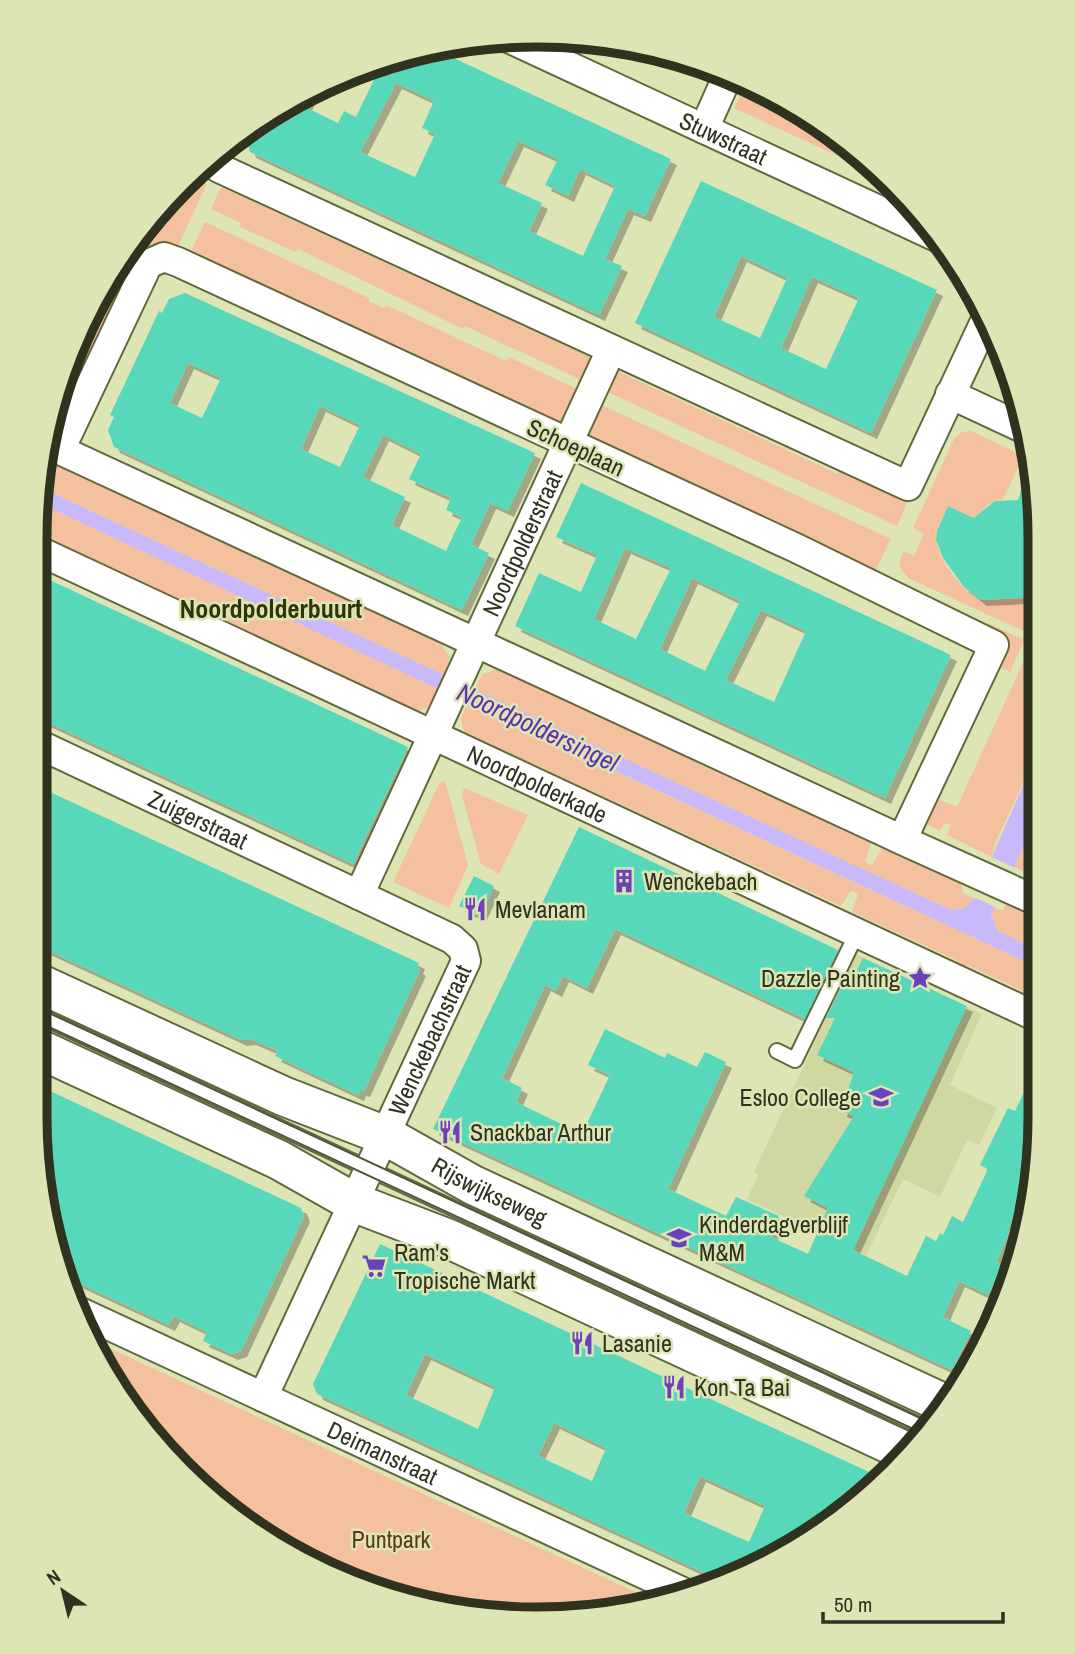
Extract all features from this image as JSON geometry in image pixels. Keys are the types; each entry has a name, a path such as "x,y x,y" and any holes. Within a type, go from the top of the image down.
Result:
{"main road":[{"name":"Rijswijkseweg","path":"47,987 283,1097 449,1240 898,1448"},
{"name":"Rijswijkseweg","path":"47,1053 279,1160 474,1185 937,1400"}],"street":[{"name":"Stuwstraat","path":"528,47 917,228"},
{"path":"704,129 724,85"},
{"path":"219,165 908,486 981,329"},
{"name":"Schoeplaan","path":"476,642 60,450 143,272 153,260 164,257 876,586 993,645 902,840"},
{"name":"Noordpolderstraat","path":"433,735 611,350"},
{"path":"950,394 1014,424"},
{"name":"Noordpolderkade","path":"47,555 1028,1013"},
{"path":"476,642 1025,896"},
{"path":"359,895 433,735"},
{"name":"Zuigerstraat","path":"47,749 359,895"},
{"name":"Wenckebachstraat","path":"263,1397 465,965 466,956 452,939 359,895"},
{"name":"Deimanstraat","path":"91,1317 673,1587"}],"lane":[{"path":"777,1051 795,1060 856,933"},
{"name":"Rijswijkseweg","path":"47,1019 918,1425"}],"shaded area":[{"name":"Esloo College","path":"856,954 982,1014 950,1085 997,1108 979,1145 967,1140 940,1197 903,1179 866,1256 747,1199 758,1175 754,1172"}],"green space":[{"path":"741,92 754,98 810,130 854,163 734,108"},
{"path":"201,181 207,184 175,252 167,248 62,418 85,350 113,292 169,214"},
{"path":"221,187 600,362 590,384 465,326 463,329 298,249 296,252 240,227 241,223 211,209"},
{"path":"205,222 369,298 369,301 384,308 386,305 506,361 509,357 586,393 570,426 191,251"},
{"path":"613,369 838,474 842,467 909,498 897,526 603,390"},
{"path":"597,403 891,539 872,577 806,546 809,537 584,433"},
{"path":"971,431 1018,453 1021,462 1003,499 987,505 976,519 948,506 937,529 937,546 952,574 981,600 1028,596 1028,633 908,578 899,566 903,551 914,556 924,534 913,528 954,439 962,432"},
{"path":"55,455 104,486 439,642 450,657 444,675 49,492"},
{"path":"48,507 438,688 430,706 419,711 47,538"},
{"path":"988,623 1024,640 1010,672 994,665 984,630"},
{"path":"1027,654 1028,773 995,843 992,857 947,835 951,825 944,823 940,831 922,822 933,797 957,807"},
{"path":"497,669 669,748 672,741 693,751 690,759 871,843 865,862 872,865 882,848 962,884 963,893 974,898 965,908 951,910 474,689 483,674"},
{"path":"468,703 1028,963 1028,994 967,965 964,971 954,966 956,960 852,912 858,894 851,891 841,906 464,732 461,719"},
{"path":"445,781 468,865 449,908 393,882 440,782"},
{"path":"464,788 528,815 499,874 481,864 462,795"},
{"path":"1028,835 1028,874 1012,866"},
{"path":"1009,897 1028,906 1028,946 1012,940 994,924 993,907 1003,911"},
{"name":"Puntpark","path":"105,1346 642,1595 570,1606 474,1603 380,1581 321,1556 265,1524 214,1485 191,1463 149,1415"}],"water":[{"name":"Noordpoldersingel","path":"49,492 951,910 965,908 974,898 1028,775 1028,837 991,915 998,931 1028,946 1028,963 48,507"}],"pier":[{"path":"989,856 1015,868 997,908 971,896"}],"building":[{"path":"449,56 671,159 645,216 628,209 605,259 622,266 599,315 250,152 247,143 305,106 338,123 344,111 356,117 377,74","holes":["396,83 434,101 422,128 435,134 415,177 360,152","518,141 558,159 545,185 568,196 580,169 615,186 583,256 529,231 542,203 498,183"]},
{"path":"701,181 937,290 871,433 635,323","holes":["741,256 787,278 760,338 714,317","812,277 859,298 826,369 781,348"]},
{"path":"185,293 535,453 508,511 490,503 471,545 489,553 462,610 114,447 108,430 114,417 110,415 159,311 162,313 169,299","holes":["188,363 221,378 202,418 170,403","320,406 360,425 340,467 301,449","383,435 421,454 409,479 451,498 446,510 462,517 446,551 392,525 405,497 363,477"]},
{"path":"1024,479 1028,596 981,600 964,587 943,558 936,540 937,531 948,506 974,518 995,501 1018,500"},
{"path":"581,483 951,655 885,798 515,626 539,573 581,592 597,555 556,537","holes":["625,548 671,568 636,639 594,619","692,578 740,601 705,671 660,649","761,610 806,631 774,702 726,680"]},
{"path":"47,579 408,747 353,864 47,722"},
{"path":"47,791 419,963 417,968 420,970 364,1091 360,1090 358,1095 275,1056 278,1051 250,1039 241,1040 47,950"},
{"path":"579,827 838,950 805,1019 615,929 587,988 563,976 556,991 545,985 502,1078 522,1088 516,1102 582,1134 610,1075 588,1065 605,1029 665,1058 667,1053 697,1067 705,1052 726,1062 668,1189 726,1216 736,1197 779,1216 771,1237 808,1254 828,1208 804,1196 854,1116 841,1111 854,1072 817,1055 835,1018 826,1018 852,966 856,972 863,958 967,1006 853,1250 907,1276 926,1236 936,1241 940,1233 943,1235 952,1216 963,1222 988,1169 980,1165 1008,1108 1015,1111 1028,1084 1027,1149 1020,1204 996,1262 1002,1265 988,1295 959,1281 943,1317 971,1331 952,1370 433,1129"},
{"path":"474,876 494,886 480,916 459,906"},
{"path":"47,1090 301,1208 304,1216 241,1351 232,1354 203,1341 207,1332 174,1316 169,1325 76,1282 64,1243 51,1180"},
{"path":"380,1244 873,1474 836,1505 783,1541 710,1575 317,1394 313,1384","holes":["425,1354 495,1387 478,1429 406,1395","554,1423 606,1448 592,1481 538,1456","700,1476 765,1506 749,1542 684,1513"]}],"tram line":[{"path":"47,1012 923,1419"},
{"path":"47,1026 914,1430"}],"place":[{"name":"Wenckebach","path":"624,881"},
{"name":"Mevlanam","path":"475,909"},
{"name":"Dazzle Painting","path":"920,978"},
{"name":"Esloo College","path":"881,1097"},
{"name":"Snackbar Arthur","path":"450,1132"},
{"name":"Kinderdagverblijf M&M","path":"679,1238"},
{"name":"Ram's Tropische Markt","path":"374,1266"},
{"name":"Lasanie","path":"582,1343"},
{"name":"Kon Ta Bai","path":"674,1387"}],"district":[{"name":"Noordpolderbuurt","path":"271,608"}]}
